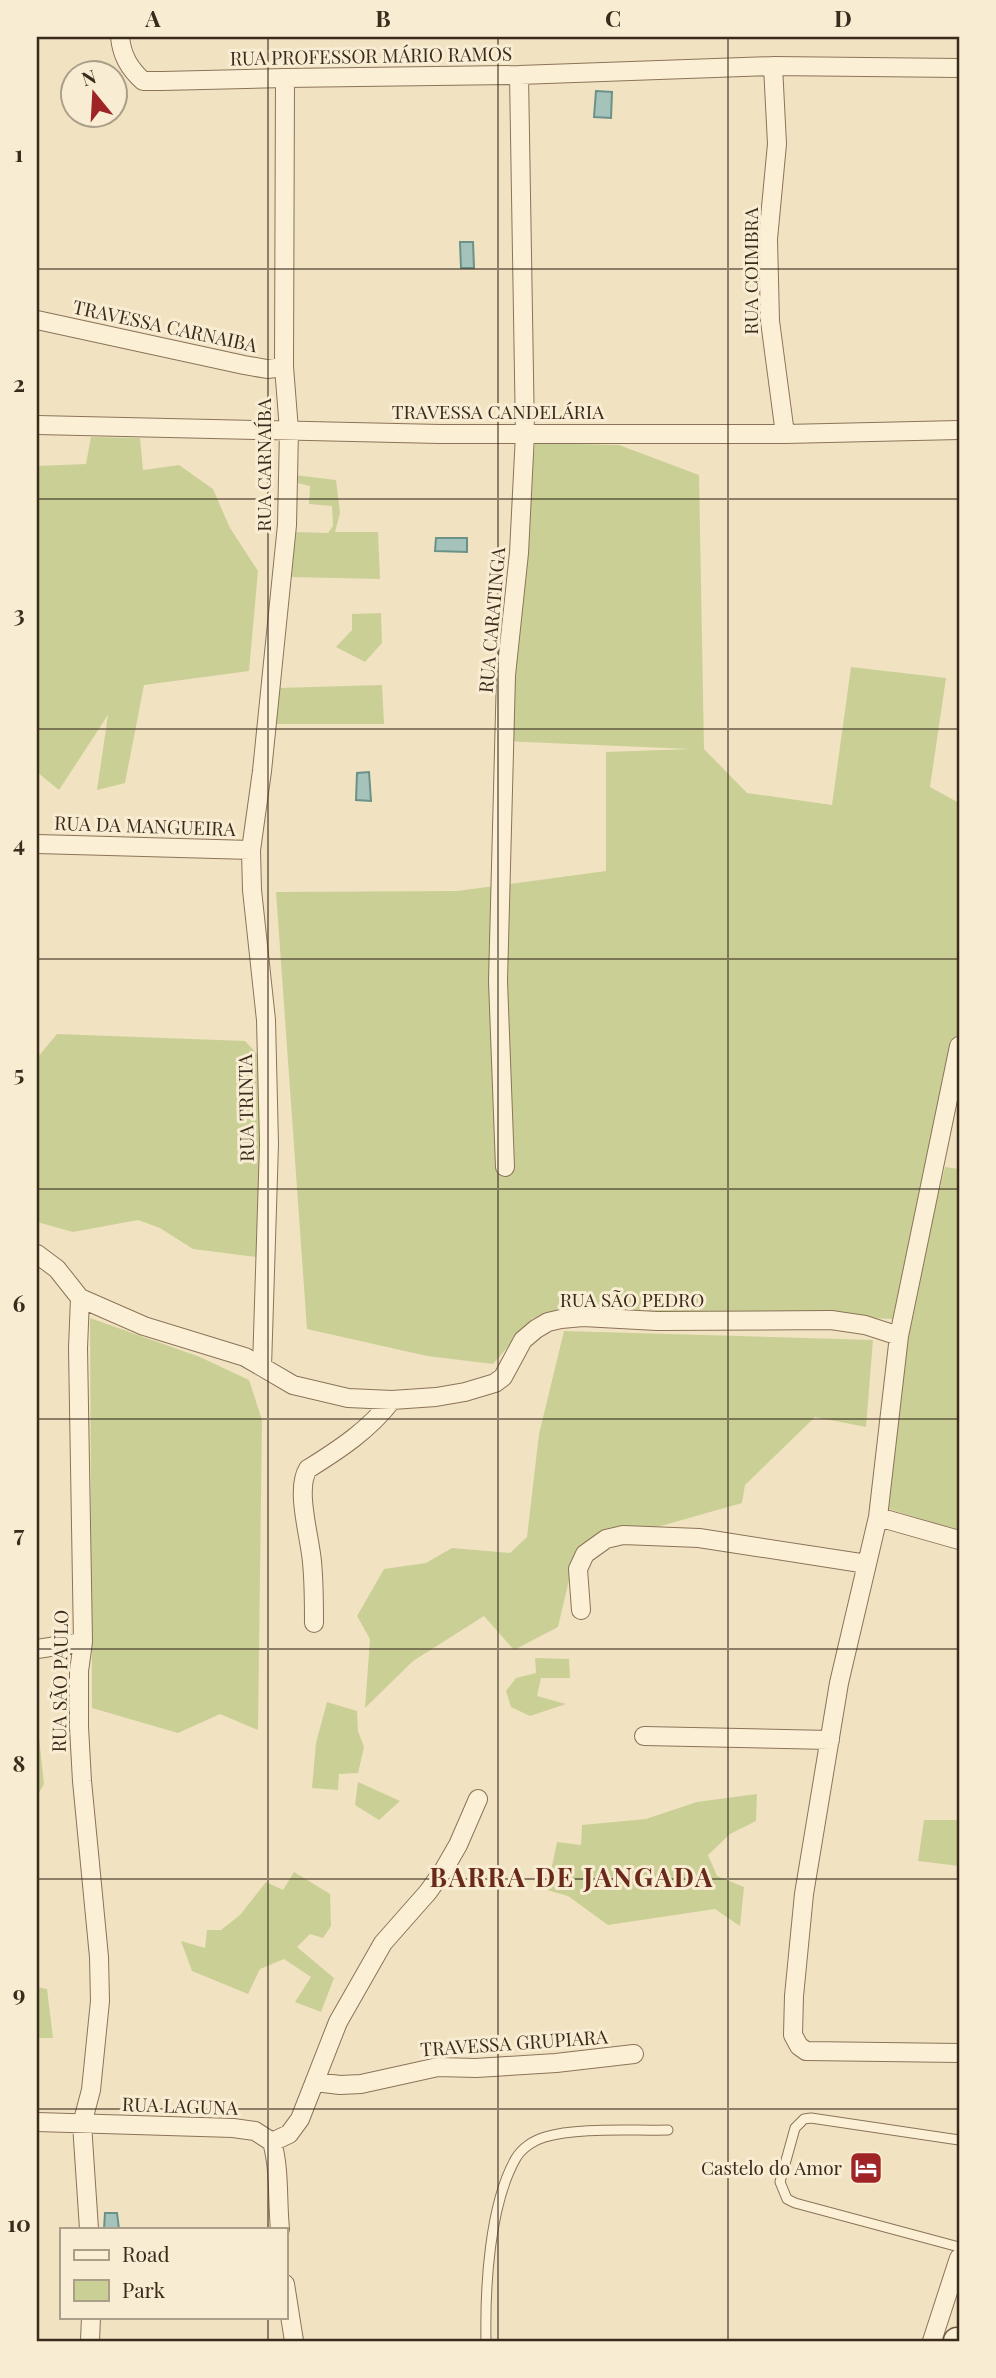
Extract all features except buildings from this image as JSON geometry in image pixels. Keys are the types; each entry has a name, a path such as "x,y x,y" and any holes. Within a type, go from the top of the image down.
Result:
{"street":[{"name":"RUA PROFESSOR MÁRIO RAMOS","path":"120,37 121,48 129,68 142,81 519,75 773,65 959,68"},
{"name":"RUA COIMBRA","path":"773,65 777,144 768,239 769,321 785,434"},
{"name":"RUA CARATINGA","path":"505,1167 498,953 506,675 519,553 525,434 519,75"},
{"name":"RUA CARNAÍBA","path":"251,850 262,771 286,525 289,430 284,367 285,78"},
{"name":"TRAVESSA CARNAIBA","path":"37,320 244,365 267,369 284,367"},
{"name":"TRAVESSA CANDELÁRIA","path":"37,425 525,434 785,434 959,430"},
{"name":"RUA DA MANGUEIRA","path":"37,844 251,850"},
{"name":"RUA TRINTA","path":"251,850 266,1020 269,1144 262,1367"},
{"path":"959,1046 956,1073 899,1336 878,1517 839,1683 804,1894 793,2035 799,2046 813,2052 959,2053"},
{"path":"37,1254 57,1269 80,1298"},
{"name":"RUA SÃO PEDRO","path":"80,1298 144,1326 245,1357 293,1385 348,1398 392,1400 465,1392 495,1383 503,1377 523,1340 542,1325 561,1319 831,1320 865,1325 899,1336"},
{"name":"RUA SÃO PAULO","path":"80,1298 78,1349 83,1642 79,1671 79,1727 99,1956 100,2001 91,2090 82,2124 89,2228"},
{"path":"314,1623 312,1558 304,1501 305,1473 365,1430 392,1400"},
{"path":"878,1517 959,1541"},
{"path":"582,1610 578,1569 585,1554 606,1539 623,1535 699,1538 867,1564"},
{"path":"37,1649 83,1642"},
{"path":"644,1736 830,1740"},
{"path":"280,2228 276,2193 277,2160 272,2142 289,2134 300,2119 338,2022 383,1943 443,1871 458,1845 478,1798"},
{"name":"TRAVESSA GRUPIARA","path":"315,2082 361,2084 438,2067 477,2068 556,2063 634,2054"},
{"name":"RUA LAGUNA","path":"37,2122 233,2127 256,2131 272,2142"},
{"path":"932,2341 959,2258"},
{"path":"287,2297 294,2341"},
{"path":"90,2318 90,2341"}],"lane":[{"path":"959,2140 804,2119 795,2128 780,2182 787,2199 795,2203 959,2247"},
{"path":"486,2341 488,2265 495,2221 507,2179 523,2148 543,2137 564,2133 668,2130"}],"green space":[{"path":"91,437 140,438 143,470 179,465 213,489 230,528 258,571 249,671 144,685 125,783 97,790 108,715 59,790 37,772 37,466 86,464"},
{"path":"535,443 619,445 699,475 704,749 747,793 832,805 851,667 946,678 930,787 959,803 959,1035 954,1073 894,1319 601,1309 533,1318 493,1364 427,1356 307,1329 276,892 457,891 606,871 606,752 690,749 505,741"},
{"path":"294,475 336,480 340,513 335,532 378,532 380,579 290,577 294,532 328,533 333,526 332,506 309,504 310,486 293,482"},
{"path":"381,613 382,643 365,662 336,647 352,630 352,614"},
{"path":"382,685 384,724 271,724 277,688"},
{"path":"57,1034 245,1041 258,1055 260,1133 256,1257 193,1249 160,1228 138,1220 73,1232 37,1222 37,1058"},
{"path":"945,1167 959,1169 959,1530 885,1508 902,1340"},
{"path":"90,1318 200,1357 249,1380 262,1420 258,1730 220,1714 178,1733 92,1708"},
{"path":"564,1331 873,1340 866,1427 815,1417 745,1485 742,1503 576,1550 558,1627 514,1650 484,1616 413,1661 365,1708 370,1639 357,1616 384,1569 426,1563 452,1548 510,1553 527,1537 539,1434"},
{"path":"535,1658 569,1659 570,1678 541,1678 537,1696 566,1704 530,1716 511,1707 506,1691 516,1678 536,1673"},
{"path":"327,1702 357,1711 358,1731 364,1747 358,1773 339,1774 338,1790 312,1788 316,1743"},
{"path":"37,1719 44,1784 37,1796"},
{"path":"358,1782 400,1801 379,1820 355,1805"},
{"path":"757,1794 756,1821 730,1834 708,1855 717,1876 744,1887 740,1926 715,1909 608,1925 568,1896 547,1890 557,1842 581,1845 582,1825 646,1819 697,1802"},
{"path":"924,1820 959,1820 959,1866 918,1861"},
{"path":"294,1872 330,1894 331,1926 323,1938 310,1934 297,1947 334,1978 321,2012 295,2002 311,1977 284,1959 260,1969 248,1994 192,1971 181,1941 205,1948 207,1930 221,1930 240,1915 266,1882 283,1890"},
{"path":"37,1987 47,1989 53,2038 37,2038"}],"water":[{"path":"596,91 612,92 611,118 594,117"},
{"path":"460,242 473,242 474,268 461,268"},
{"path":"436,538 467,538 467,552 435,551"},
{"path":"369,772 371,801 356,800 357,773"},
{"path":"105,2213 117,2213 119,2228 104,2228"}],"place":[{"name":"Castelo do Amor","path":"866,2168"}],"district":[{"name":"BARRA DE JANGADA","path":"572,1878"}]}
